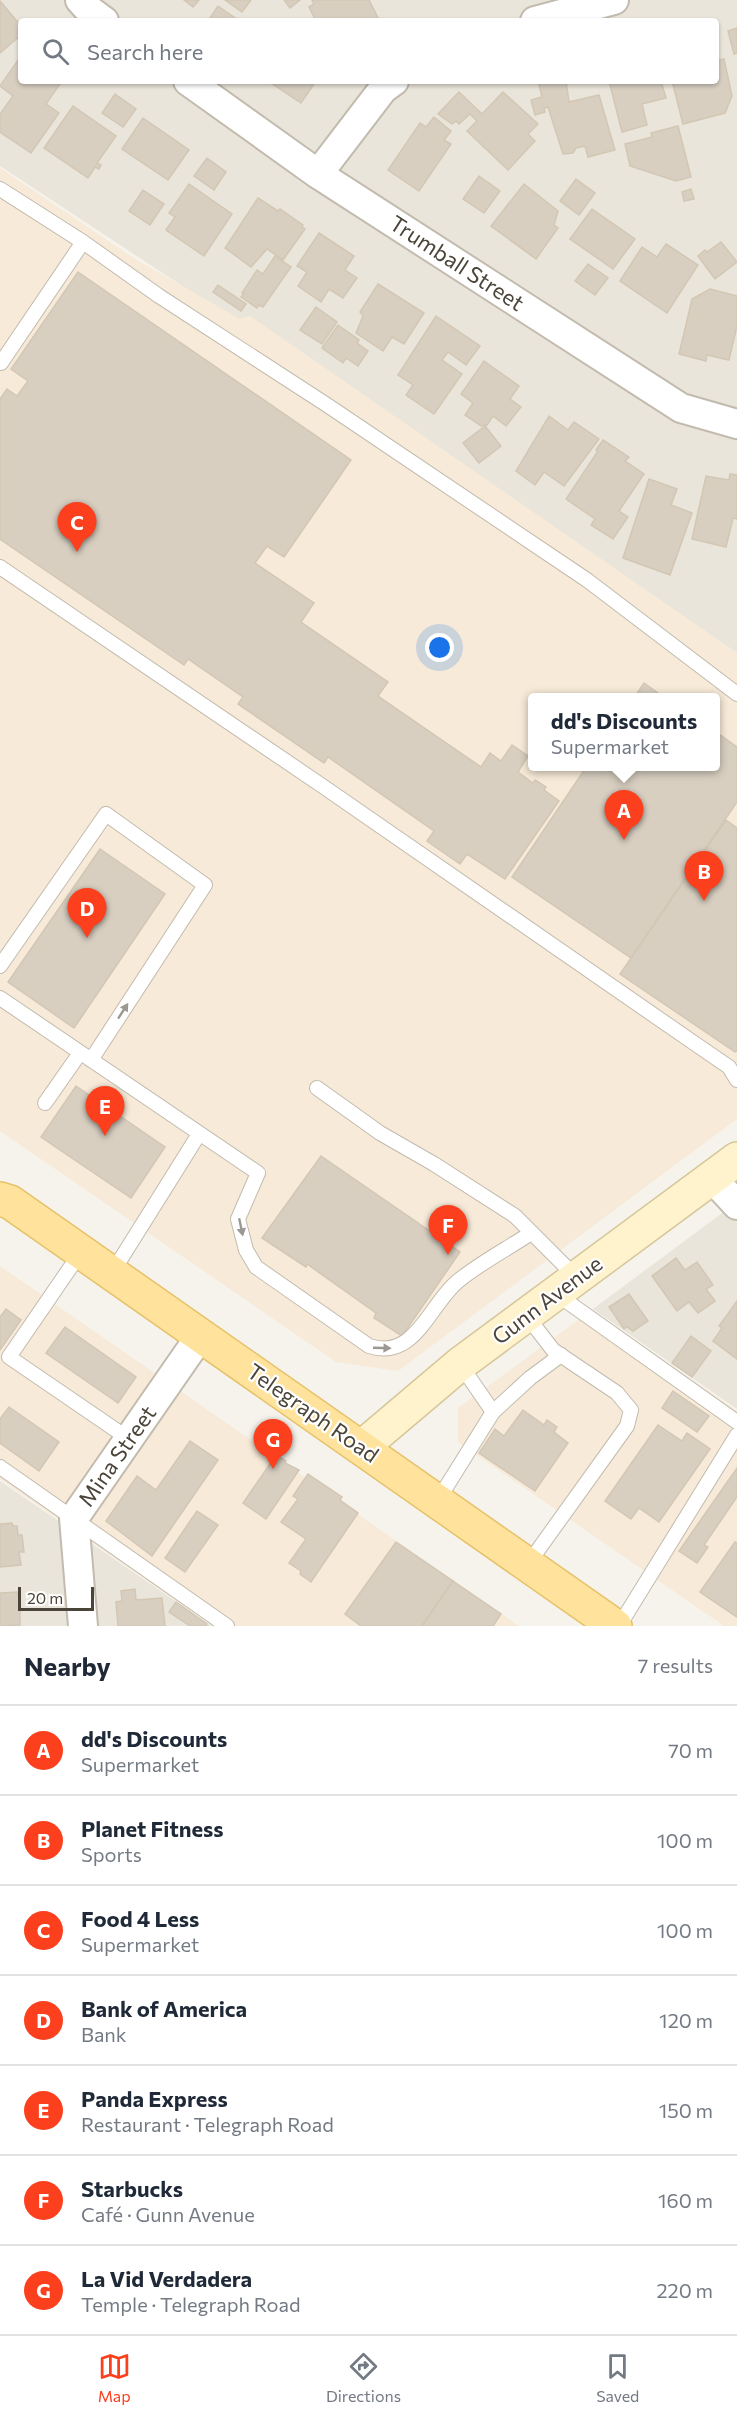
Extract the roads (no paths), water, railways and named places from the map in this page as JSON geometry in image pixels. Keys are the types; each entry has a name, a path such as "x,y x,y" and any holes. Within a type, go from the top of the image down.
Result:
{"main road":[{"name":"Telegraph Road","path":"3,1197 617,1626"}],"street":[{"path":"80,0 100,18"},
{"path":"546,18 614,0"},
{"name":"Trumball Street","path":"192,84 318,174 681,408 737,424"},
{"path":"318,174 383,89 390,84"},
{"path":"725,1169 737,1204"},
{"name":"Gunn Avenue","path":"362,1447 460,1365 526,1314 725,1169"},
{"name":"Mina Street","path":"83,1626 74,1518 201,1335"}],"lane":[{"path":"0,189 83,242 159,296 327,405 587,580 737,694"},
{"path":"1,363 83,242"},
{"path":"0,567 306,774 694,1042 729,1067 737,1080"},
{"path":"0,966 105,814 205,885 86,1056 45,1103"},
{"path":"0,998 258,1173 238,1219 246,1250 256,1267 369,1346 381,1350 405,1342 457,1282 531,1233"},
{"path":"317,1088 380,1133 434,1164 514,1216 531,1233 566,1285 737,1422"},
{"path":"112,1273 199,1134"},
{"path":"81,1252 9,1357 129,1439"},
{"path":"526,1314 553,1350 617,1393 631,1410 627,1426 528,1564"},
{"path":"438,1500 493,1412 530,1377 561,1355"},
{"path":"460,1365 493,1412"},
{"path":"617,1626 737,1435"},
{"path":"0,1467 227,1626"}],"place":[{"name":"Food 4 Less","path":"77,552"},
{"name":"dd's Discounts","path":"624,840"},
{"name":"Planet Fitness","path":"704,901"},
{"name":"Bank of America","path":"87,938"},
{"name":"Panda Express","path":"105,1136"},
{"name":"Starbucks","path":"448,1255"},
{"name":"La Vid Verdadera","path":"273,1469"}]}
